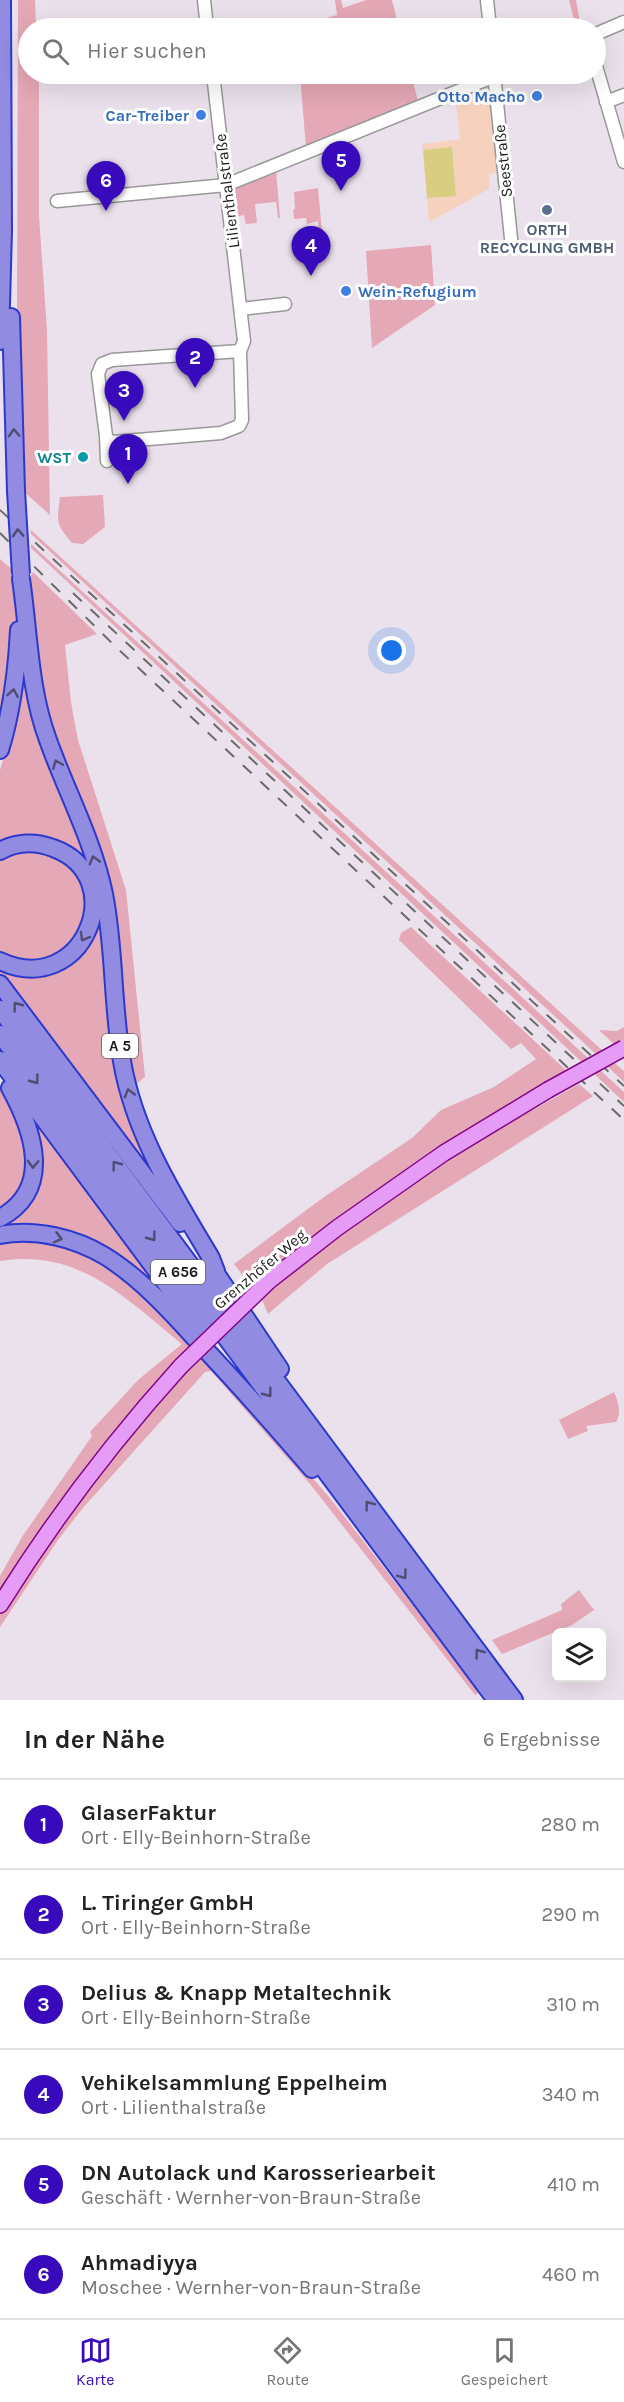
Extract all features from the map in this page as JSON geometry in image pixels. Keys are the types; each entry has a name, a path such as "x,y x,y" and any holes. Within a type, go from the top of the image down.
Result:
{"highway":[{"name":"A 5","path":"0,341 3,230 2,0"},
{"name":"A 5","path":"3,230 9,249 16,491 21,577 35,697 47,739 91,848 104,892 122,1060 127,1087 138,1121 151,1150 216,1271 293,1389 301,1414"},
{"name":"A 5","path":"0,750 10,709 17,661 21,577"},
{"path":"0,851 30,843 60,850 71,857 84,873 92,889 93,904 91,924 83,942 59,962 48,967 28,969 0,961"},
{"path":"0,984 216,1271"},
{"name":"A 656","path":"0,1009 514,1700"},
{"name":"A 656","path":"0,1034 496,1700"},
{"name":"A 656","path":"0,1060 247,1392"},
{"path":"0,1071 22,1110 31,1136 34,1160 32,1179 25,1196 13,1210 0,1218"},
{"name":"A 656","path":"0,1235 29,1233 53,1236 78,1243 104,1255 126,1270 247,1392 316,1473 356,1511"}],"main road":[{"name":"Grenzhöfer Weg","path":"0,1605 38,1544 135,1417 181,1366 269,1281 337,1228 444,1153 548,1090 624,1048"}],"street":[{"path":"204,0 206,18"},
{"path":"487,0 489,18"},
{"path":"606,30 624,22"},
{"name":"Lilienthalstraße","path":"106,436 108,440 115,442 228,431 239,426 244,412 240,351 244,341 214,84"},
{"path":"57,201 226,185 472,84"},
{"name":"Seestraße","path":"497,84 512,248"},
{"path":"601,84 624,162"},
{"path":"606,102 624,95"},
{"path":"241,309 285,304"},
{"path":"107,460 98,374 102,364 112,360 240,351"}],"shaded area":[{"path":"18,0 35,0 36,18 18,18 18,84 39,84 39,216 47,330 50,515 22,490 17,323"},
{"path":"335,0 341,0 343,8 366,0 392,0 396,18 326,18 337,15"},
{"path":"569,0 576,0 579,18 574,18"},
{"path":"301,84 414,84 418,101 306,148"},
{"path":"484,86 490,89 499,172 489,174 489,189 429,222 427,198 456,195 452,148 423,150 422,144 460,139 456,104 486,95"},
{"path":"452,147 456,196 427,198 423,150"},
{"path":"276,170 280,218 278,218 276,202 255,204 257,223 246,224 244,215 234,217 232,193 236,187"},
{"path":"318,188 322,232 319,235 318,221 307,224 306,218 294,219 293,210 295,209 294,192"},
{"path":"431,245 435,305 372,348 366,251"},
{"path":"103,495 105,527 83,544 72,543 58,522 60,497"},
{"path":"31,530 604,1052 598,1056 31,534"},
{"path":"31,544 590,1060 584,1064 31,548"},
{"path":"0,559 15,572 18,623 0,737"},
{"path":"33,572 97,634 65,645 71,702 78,740 126,890 145,1077 124,1094 169,1200 0,974 0,966 13,961 0,955 0,770 14,724 29,580"},
{"path":"411,927 568,1072 417,1175 579,1084 593,1096 327,1264 268,1314 263,1302 234,1264 324,1197 412,1138 441,1110 494,1087 536,1059 521,1043 511,1049 399,940 401,933"},
{"path":"624,1027 624,1045 618,1048 599,1030 617,1031"},
{"path":"611,1060 624,1071 624,1082 606,1065"},
{"path":"599,1069 624,1092 624,1102 592,1072"},
{"path":"0,1085 10,1102 22,1098 158,1280 137,1272 117,1258 0,1229"},
{"path":"0,1241 46,1241 90,1256 128,1280 194,1344 0,1597 0,1576 22,1537 92,1436 90,1432 139,1379 182,1344 121,1295 78,1270 54,1262 28,1259 0,1261"},
{"path":"203,1352 330,1498 480,1692 475,1695 310,1484 211,1371 205,1372 82,1509 58,1540 0,1627 0,1611 105,1462"},
{"path":"614,1392 619,1411 616,1422 586,1426 588,1431 568,1439 559,1420"},
{"path":"579,1590 594,1610 572,1625 565,1628 552,1628 552,1633 502,1654 492,1640 562,1610 561,1604"}],"railway":[{"path":"0,510 624,1086"},
{"path":"0,533 117,648 624,1120"},
{"path":"73,593 624,1106"}],"place":[{"name":"Otto Macho","path":"537,96"},
{"name":"Car-Treiber","path":"201,115"},
{"name":"DN Autolack und Karosseriearbeit","path":"341,191"},
{"name":"ORTH RECYCLING GMBH","path":"547,210"},
{"name":"Ahmadiyya","path":"106,211"},
{"name":"Vehikelsammlung Eppelheim","path":"311,276"},
{"name":"Wein-Refugium","path":"346,291"},
{"name":"L. Tiringer GmbH","path":"195,388"},
{"name":"Delius & Knapp Metaltechnik","path":"124,421"},
{"name":"WST","path":"83,457"},
{"name":"GlaserFaktur","path":"128,484"}]}
